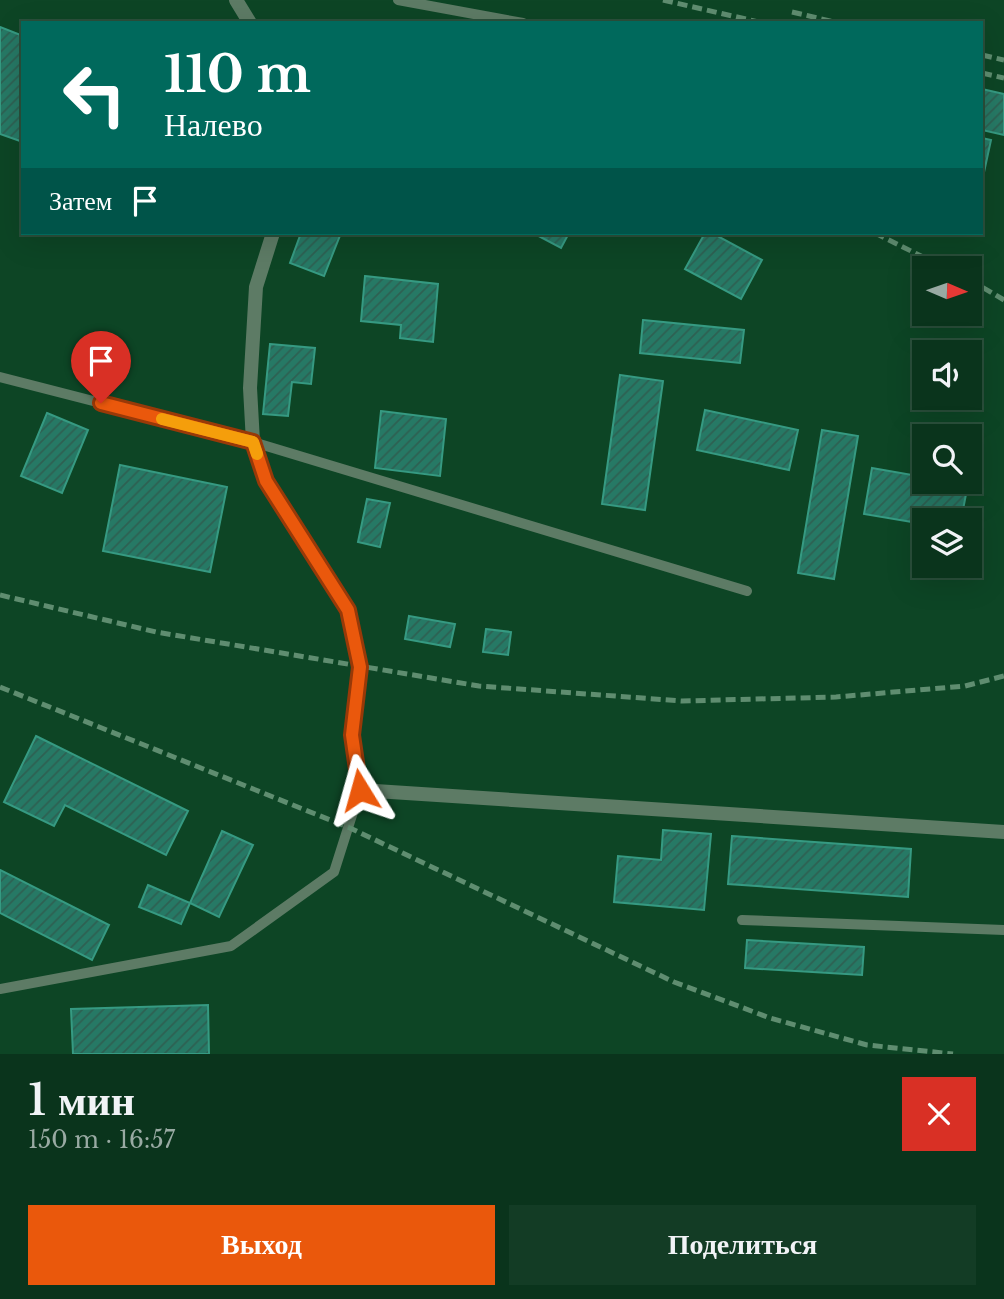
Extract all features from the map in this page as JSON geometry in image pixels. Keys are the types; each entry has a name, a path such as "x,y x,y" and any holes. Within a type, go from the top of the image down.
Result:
{"street":[{"path":"236,0 249,21"},
{"path":"272,235 257,287 250,388 253,442 266,481 348,610 360,667 352,735 360,790 1004,832"}],"lane":[{"path":"398,0 512,21"},
{"path":"0,377 253,442 747,591"},
{"path":"0,989 232,946 334,872 360,790"},
{"path":"742,920 1004,930"}],"building":[{"path":"0,27 21,35 21,141 0,134"},
{"path":"983,89 1004,94 1004,135 983,130"},
{"path":"983,138 991,140 983,177"},
{"path":"300,235 340,235 324,276 290,263"},
{"path":"537,235 568,235 561,248"},
{"path":"704,235 716,235 762,260 741,299 685,269"},
{"path":"365,276 438,284 433,342 400,338 401,325 361,321"},
{"path":"643,320 744,330 740,363 640,353"},
{"path":"270,344 315,348 311,384 292,382 288,416 263,414"},
{"path":"620,375 663,381 645,510 602,504"},
{"path":"705,410 798,430 789,470 697,450"},
{"path":"381,411 446,419 440,476 375,468"},
{"path":"47,413 88,430 62,493 21,476"},
{"path":"822,430 858,436 834,579 798,573"},
{"path":"120,465 227,487 210,572 103,551"},
{"path":"872,468 912,475 912,494 966,494 963,508 912,508 912,522 864,514"},
{"path":"367,499 390,503 380,547 358,542"},
{"path":"409,616 455,624 450,647 405,639"},
{"path":"486,629 511,632 508,655 483,652"},
{"path":"36,736 188,811 166,855 65,805 54,826 4,802"},
{"path":"663,830 711,834 704,910 614,902 618,856 661,860"},
{"path":"222,831 253,845 219,917 190,903"},
{"path":"732,836 911,849 908,897 728,884"},
{"path":"0,870 109,925 92,960 0,913"},
{"path":"148,885 190,903 181,924 139,907"},
{"path":"747,940 864,947 862,975 745,968"},
{"path":"208,1005 209,1054 73,1054 71,1009"}],"railway":[{"path":"663,0 754,21"},
{"path":"792,12 830,21"},
{"path":"983,55 1004,60"},
{"path":"983,73 1004,78"},
{"path":"879,235 921,256"},
{"path":"982,287 1004,300"},
{"path":"0,595 156,632 479,686 682,701 836,697 965,686 1004,676"},
{"path":"0,687 350,828 674,982 770,1018 867,1045 953,1054"}],"slow traffic":[{"path":"162,419 253,442 257,454"}],"route":[{"path":"101,403 253,442 266,481 348,610 360,667 352,735 360,790"}]}
